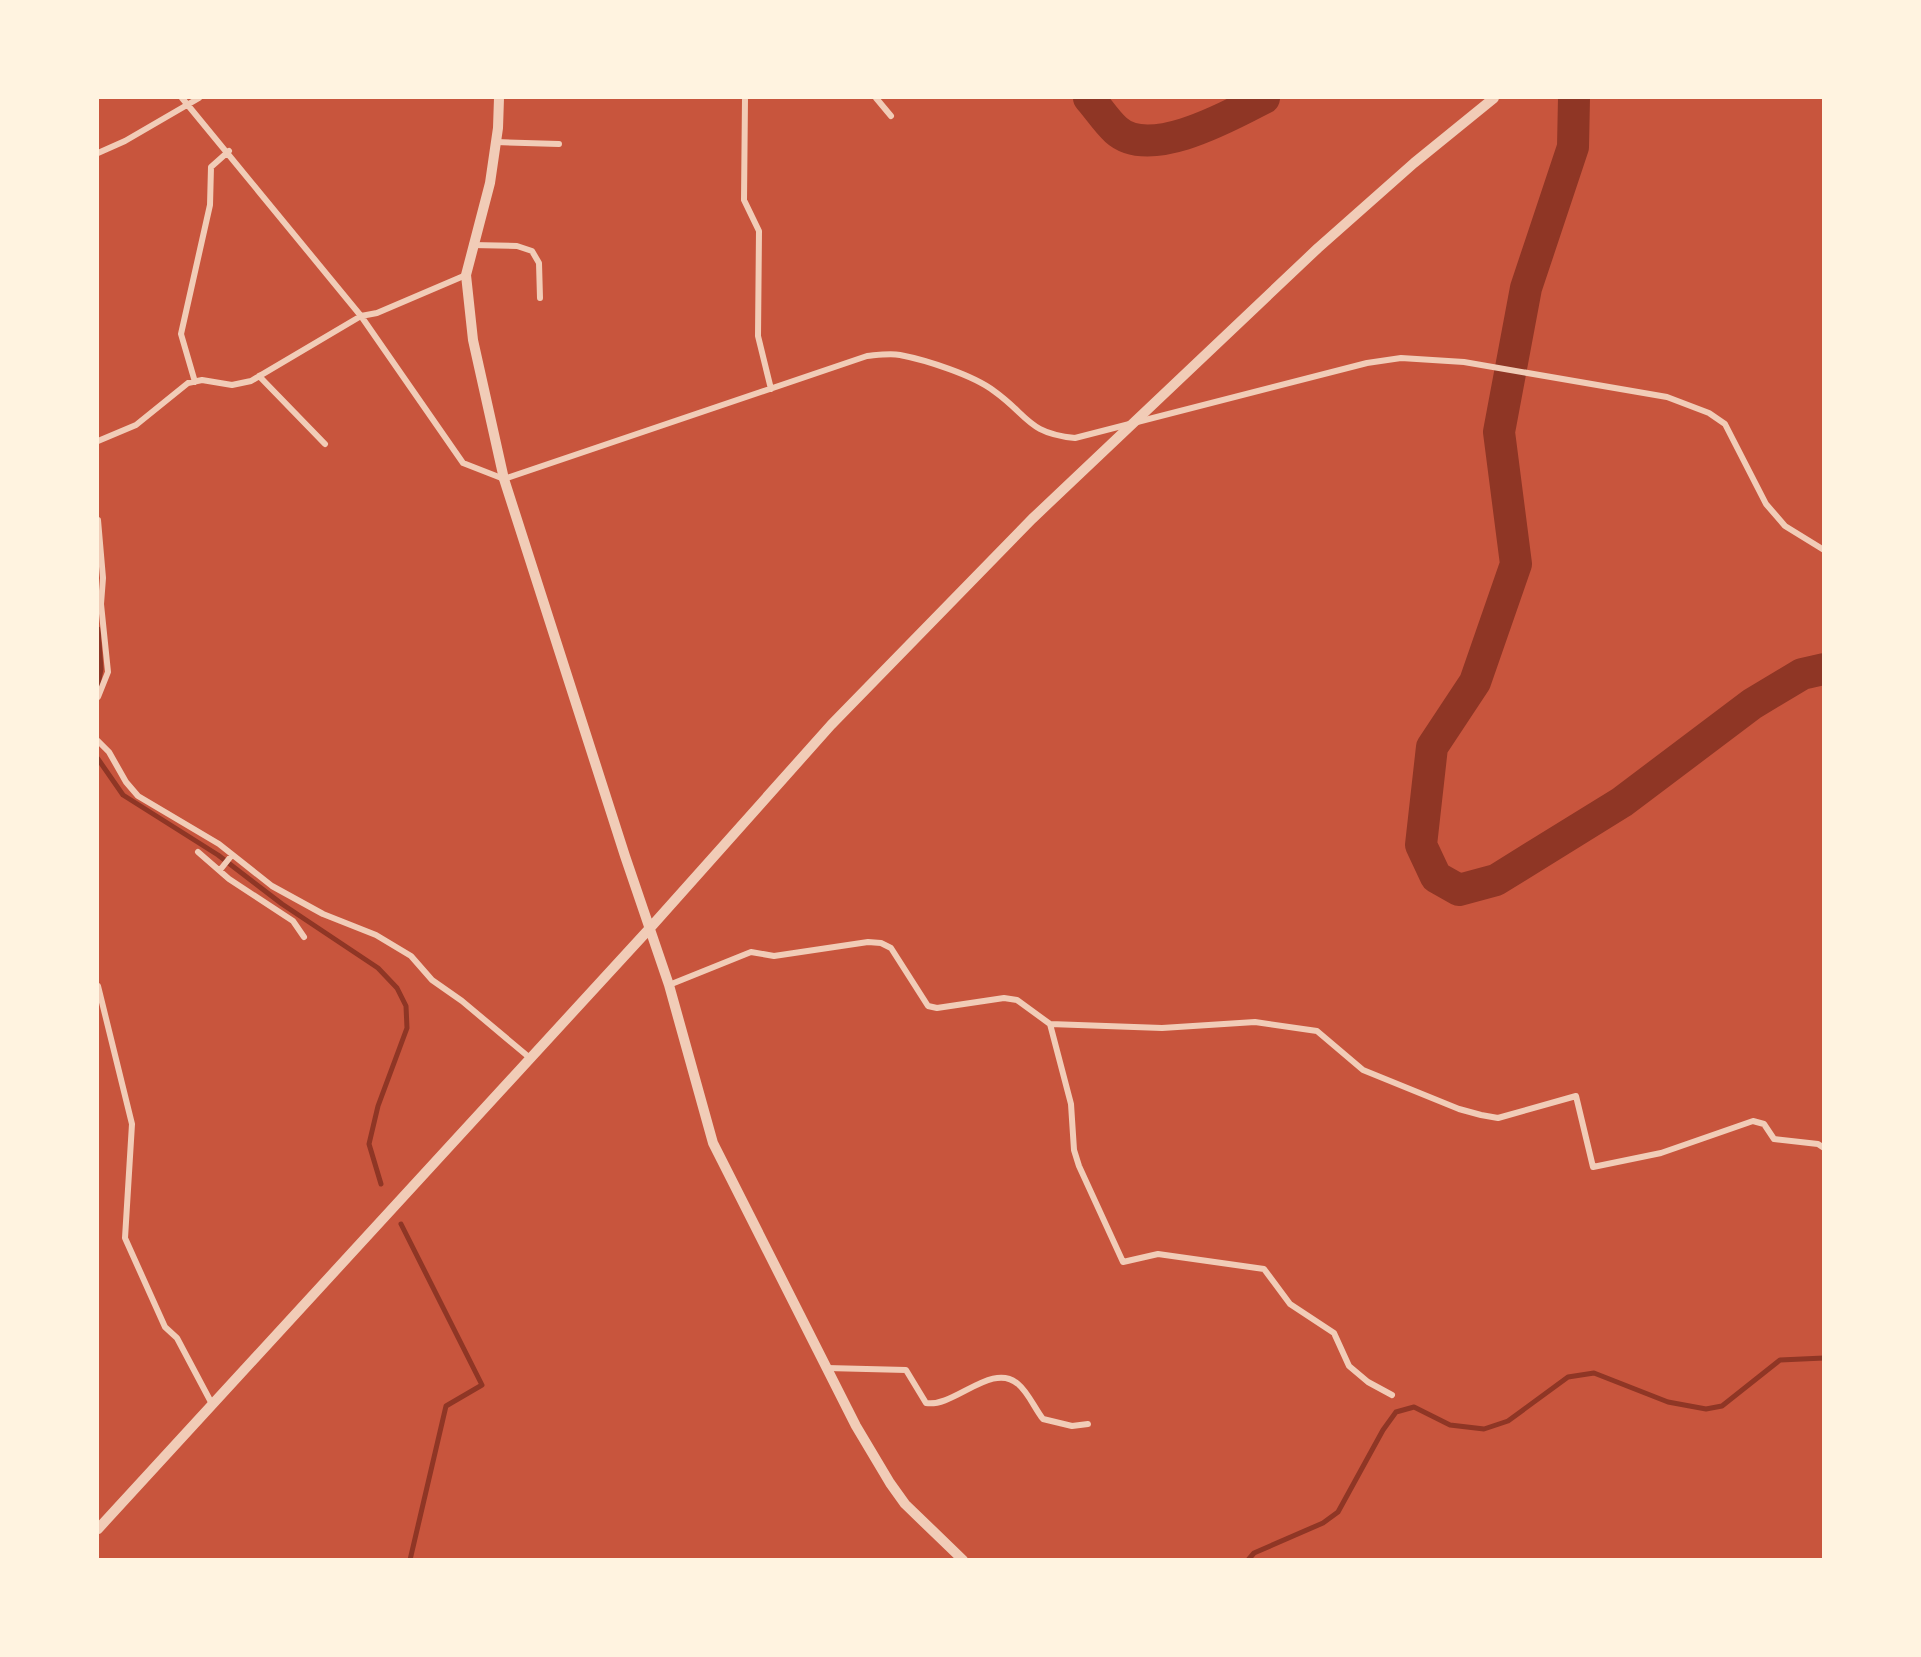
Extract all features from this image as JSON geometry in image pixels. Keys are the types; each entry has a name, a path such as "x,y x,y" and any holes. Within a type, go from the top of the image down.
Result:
{"street":[{"path":"182,98 229,151 361,316 463,463 504,479 867,356 898,355 960,375 993,390 1033,426 1051,436 1075,438 1367,363 1401,358 1464,362 1667,397 1709,412 1725,424 1766,504 1785,526 1824,550"},
{"path":"98,153 126,141 199,98"},
{"path":"499,98 490,183 466,275 472,340 504,479 669,985 713,1143 826,1368 890,1483 905,1504 963,1560"},
{"path":"743,98 744,200 759,231 758,336 771,389"},
{"path":"876,98 891,116"},
{"path":"98,1529 650,928 831,725 1032,519 1318,248 1414,163 1494,98"},
{"path":"496,142 559,144"},
{"path":"195,382 181,334 210,205 211,167 229,151"},
{"path":"472,245 517,246 532,251 539,263 540,298"},
{"path":"98,441 136,425 189,382 202,380 232,385 251,381 361,316 377,313 466,275"},
{"path":"259,376 325,444"},
{"path":"98,520 103,578 101,604 108,672 98,697"},
{"path":"98,741 109,752 126,782 138,796 232,855 272,886 323,914 376,935 411,956 432,980 462,1001 530,1058"},
{"path":"198,852 229,879 293,921 304,937"},
{"path":"220,870 232,855"},
{"path":"669,985 751,952 774,956 868,942 881,943 891,948 928,1006 937,1008 1004,998 1017,1000 1050,1024 1162,1028 1255,1022 1317,1031 1363,1070 1458,1109 1498,1118 1576,1096 1593,1167 1661,1153 1753,1121 1764,1124 1774,1139 1818,1144 1824,1148"},
{"path":"98,986 132,1124 125,1238 165,1327 177,1338 212,1404"},
{"path":"1050,1024 1071,1104 1074,1150 1122,1262 1158,1254 1264,1269 1290,1304 1334,1333 1349,1366 1368,1382 1392,1395"},
{"path":"826,1368 906,1370 926,1403 937,1405 987,1379 1005,1379 1018,1383 1043,1419 1072,1426 1088,1424"}],"waterway":[{"path":"1089,98 1116,130 1131,138 1149,140 1169,138 1212,124 1264,98"},
{"path":"1574,98 1573,147 1526,288 1499,432 1516,564 1475,682 1432,747 1421,845 1436,877 1459,890 1496,880 1622,802 1752,704 1802,674 1824,669"},
{"path":"98,629 101,669 98,685"},
{"path":"98,759 123,795 218,855 282,904 378,968 397,988 406,1006 407,1028 378,1106 369,1144 381,1184"},
{"path":"401,1224 482,1385 446,1406 410,1560"},
{"path":"1248,1560 1254,1553 1323,1523 1338,1512 1383,1430 1396,1412 1414,1407 1450,1425 1484,1429 1508,1421 1568,1377 1594,1373 1668,1402 1706,1409 1722,1406 1780,1360 1824,1358"}]}
